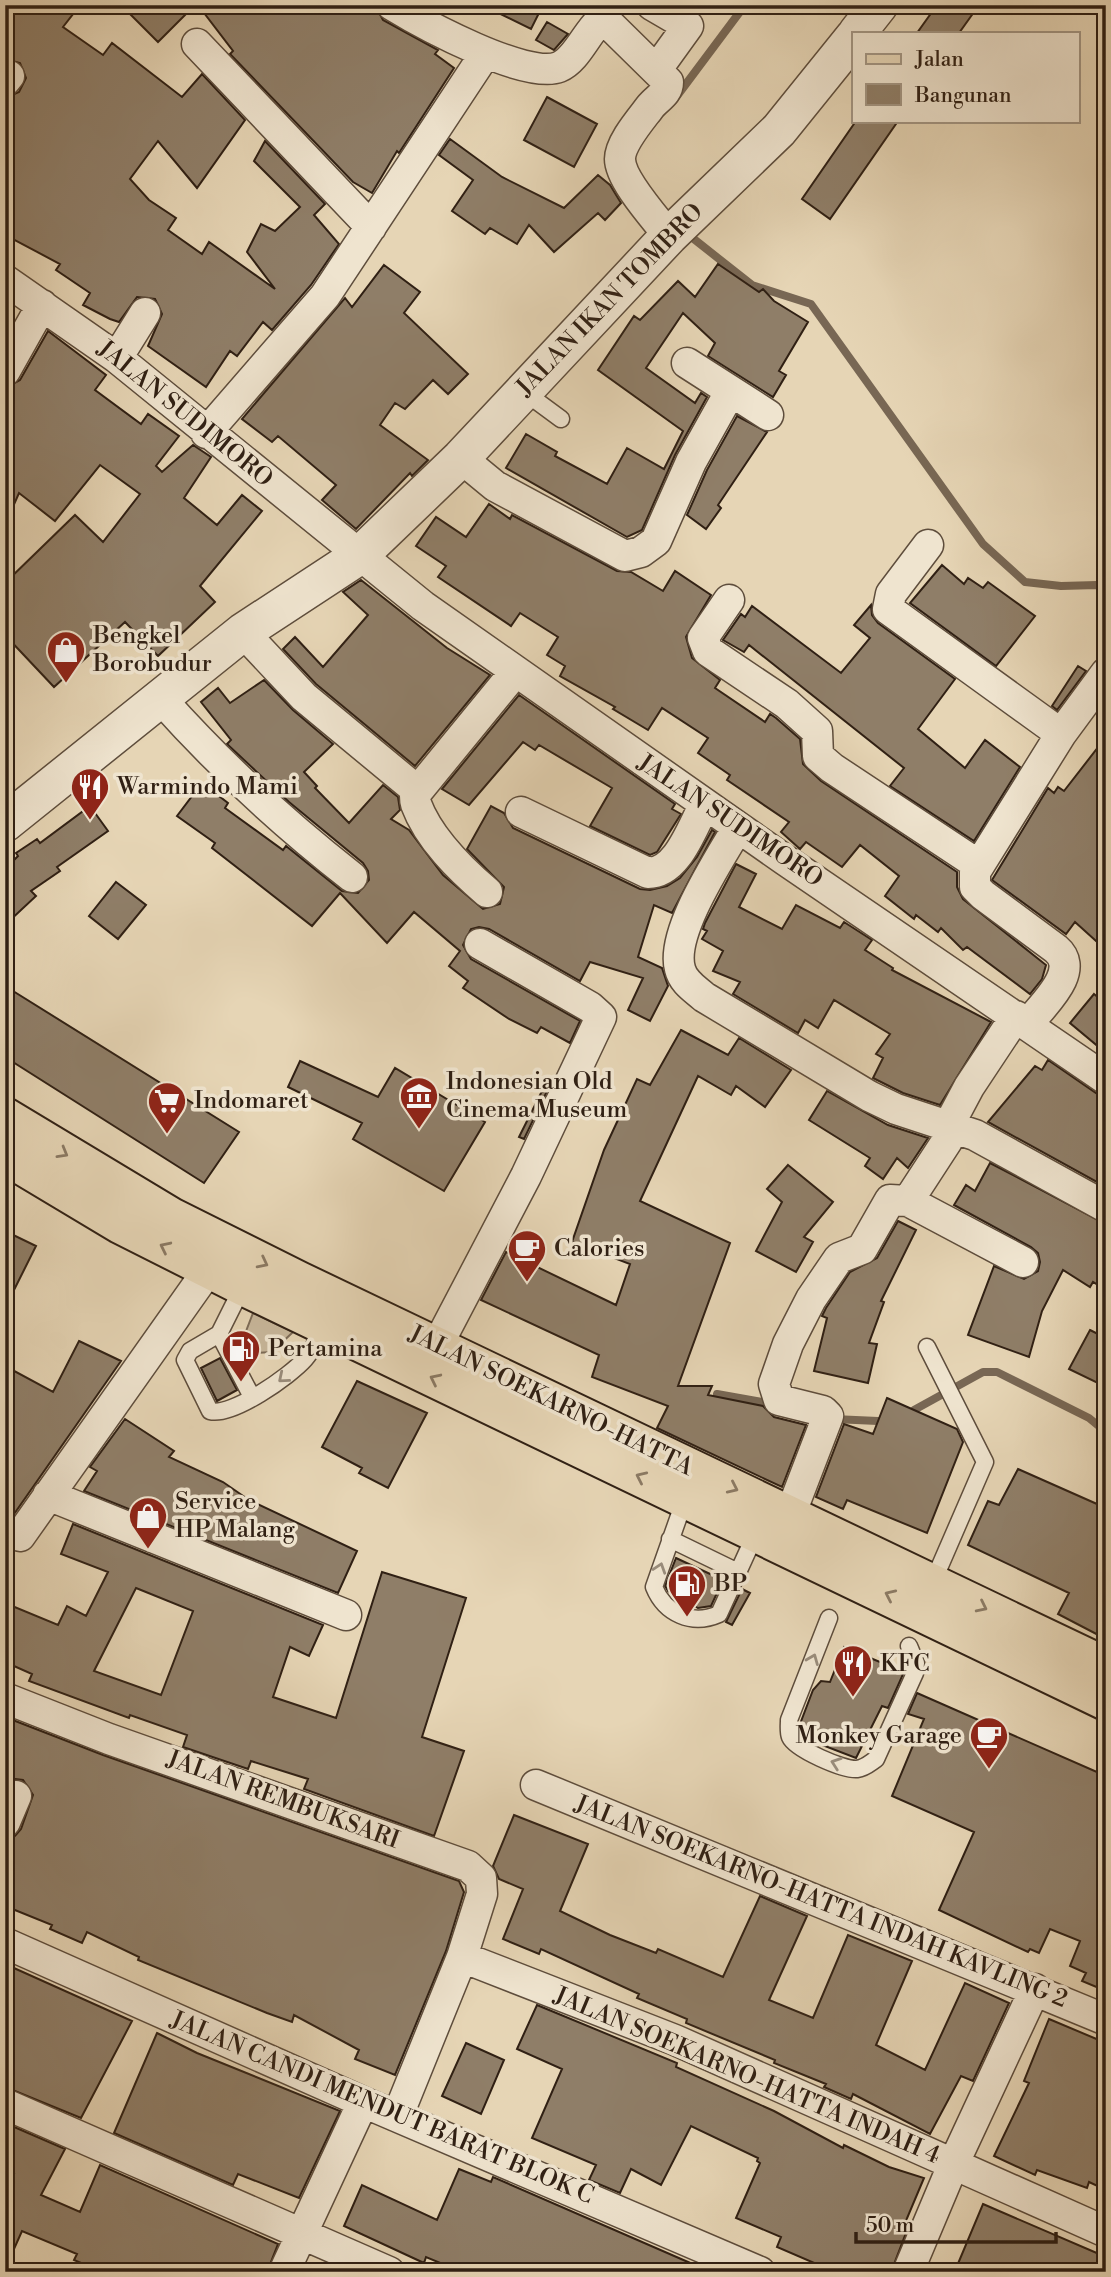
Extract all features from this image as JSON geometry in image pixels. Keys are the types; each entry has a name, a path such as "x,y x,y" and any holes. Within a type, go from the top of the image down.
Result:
{"main road":[{"name":"JALAN SOEKARNO-HATTA","path":"5,1117 171,1216 933,1582 1049,1656 1106,1701"},
{"name":"JALAN SOEKARNO-HATTA","path":"5,1155 120,1224 209,1269 756,1533 1049,1656 1106,1667"}],"street":[{"path":"392,5 485,54 556,68 565,64 597,24 604,22 666,78 668,87 651,106 626,144 620,159 627,180 669,236"},
{"path":"652,5 688,26 657,69"},
{"name":"JALAN IKAN TOMBRO","path":"857,32 879,5"},
{"name":"JALAN IKAN TOMBRO","path":"359,555 461,458 669,236 779,130 852,39"},
{"path":"197,44 371,227"},
{"path":"206,433 331,287 485,54"},
{"name":"JALAN SUDIMORO","path":"5,280 117,358 359,555 515,672 1106,1079"},
{"path":"5,371 42,305"},
{"path":"117,358 145,313"},
{"path":"687,363 768,415"},
{"path":"461,458 495,486 625,555 636,554 656,541 691,462 730,392"},
{"path":"928,545 891,594 888,609 1061,734"},
{"path":"5,823 162,700 243,632 359,555"},
{"path":"729,600 703,638 708,651 787,704 817,731 818,756 832,768 978,864"},
{"path":"243,632 304,697 416,793"},
{"path":"487,892 461,869 439,842 416,804 416,793 515,672"},
{"path":"908,1201 947,1141 950,1128 969,1087 1022,1020 1065,975 1065,960 1056,949 978,890 974,882 978,864 1061,734 1106,673"},
{"path":"162,700 227,771 291,830 352,877"},
{"path":"521,812 648,873 655,873 671,864 705,804"},
{"path":"738,827 679,942 680,971 686,982 704,997 869,1096 896,1110 991,1142 1106,1207"},
{"path":"437,1346 526,1176 601,1017 590,1007 480,944"},
{"path":"790,1515 827,1420 823,1411 776,1397 774,1384 788,1344 811,1299 839,1258 862,1249 890,1200 908,1201 1023,1262"},
{"path":"20,1536 209,1269"},
{"path":"48,1494 346,1615"},
{"name":"JALAN REMBUKSARI","path":"5,1698 109,1739 468,1866 481,1878 482,1894 462,1957 398,2115"},
{"name":"JALAN SOEKARNO-HATTA INDAH KAVLING 2","path":"536,1784 1106,2020"},
{"name":"JALAN CANDI MENDUT BARAT BLOK C","path":"5,1943 363,2102 760,2272"},
{"name":"JALAN SOEKARNO-HATTA INDAH 4","path":"462,1957 675,2040 1106,2232"},
{"path":"908,2272 953,2165 1035,1989"},
{"path":"284,2272 363,2102"},
{"path":"5,2104 389,2272"}],"lane":[{"path":"523,391 561,419"},
{"path":"243,1286 219,1334 190,1351 184,1360 210,1411 222,1412 272,1387 306,1359 325,1326"},
{"path":"219,1334 252,1397"},
{"path":"926,1347 985,1462 933,1582"},
{"path":"685,1498 654,1587 659,1599 671,1613 705,1621 719,1614 756,1533"},
{"path":"670,1539 738,1572"},
{"path":"829,1618 789,1720 789,1736 797,1747 826,1760 855,1770 876,1759 915,1673 916,1663 908,1646"}],"shaded area":[{"path":"253,1313 293,1332 272,1352 256,1353 243,1339"}],"building":[{"path":"5,5 63,5 73,14 63,27 103,55 112,43 182,97 202,74 245,120 197,188 158,141 130,179 149,200 176,218 168,230 202,254 209,242 275,289 247,252 261,224 275,231 300,207 254,161 265,141 325,204 314,215 339,244 311,285 272,330 263,322 237,356 230,351 206,387 148,346 162,314 155,299 137,297 119,322 110,319 83,305 90,293 56,270 60,264 5,235 5,98 19,92 26,78 20,63 5,59"},
{"path":"121,5 195,5 158,42"},
{"path":"198,5 375,5 383,20 438,50 435,54 454,68 399,153 397,151 372,193 353,182 230,54 233,51"},
{"path":"482,5 543,5 531,29"},
{"path":"937,5 979,5 960,32 918,32"},
{"path":"547,22 568,34 554,50 536,40"},
{"path":"547,97 597,124 574,167 524,140"},
{"path":"855,122 897,122 830,219 802,199"},
{"path":"450,139 502,177 564,208 598,175 610,185 621,203 605,220 598,213 554,252 529,225 517,244 490,228 485,234 452,211 473,180 439,155"},
{"path":"718,264 759,292 763,289 774,301 808,322 779,371 786,375 773,397 708,356 715,343 683,313 646,368 695,403 701,393 707,397 675,455 642,530 627,537 506,468 526,434 557,452 555,456 607,484 627,448 664,469 683,431 598,370 634,316 640,320 678,281 695,297"},
{"path":"384,265 420,292 404,313 468,374 448,394 433,380 405,409 395,403 380,425 428,460 412,476 410,473 356,529 322,500 336,485 278,436 272,442 242,419 345,298 352,307"},
{"path":"48,331 106,375 95,390 141,424 148,414 179,436 156,466 162,472 193,445 211,457 184,498 217,525 242,495 262,511 200,586 215,602 158,656 125,622 54,687 5,635 5,583 75,515 103,542 140,494 100,465 55,521 19,493 5,525 5,388 20,380"},
{"path":"737,416 767,432 718,505 721,508 706,529 687,515 707,470"},
{"path":"489,504 510,519 512,515 617,571 631,572 663,591 675,571 711,595 686,637 692,658 720,680 715,688 765,722 770,714 776,718 800,739 803,764 821,781 957,872 957,887 963,899 1046,965 1042,979 1030,994 967,947 963,950 941,928 938,932 916,915 914,919 885,896 899,876 860,845 842,867 806,842 800,849 781,832 789,822 727,780 730,775 698,753 708,738 662,708 648,730 613,709 615,707 560,676 565,666 547,655 558,637 520,613 511,626 438,577 446,566 416,546 436,517 466,537"},
{"path":"942,565 964,584 968,578 983,588 988,582 1035,616 996,666 910,603"},
{"path":"361,580 447,648 490,675 415,766 316,684 283,649 295,637 323,667 368,615 343,592"},
{"path":"871,605 872,615 878,623 955,679 918,729 965,768 985,740 1020,767 974,841 890,786 904,768 749,645 744,652 723,640 741,614 745,617 752,606 841,673 870,638 854,625"},
{"path":"1078,666 1086,671 1057,710 1052,706"},
{"path":"264,680 293,710 333,744 304,772 317,786 315,788 349,823 383,785 398,797 400,810 391,819 409,830 443,875 483,909 500,904 504,887 467,849 491,806 504,813 513,828 640,889 667,886 680,878 697,857 712,830 715,832 672,913 654,905 638,957 662,968 668,986 650,1021 628,1010 643,978 590,962 580,981 489,929 471,929 463,945 471,959 580,1021 570,1043 541,1027 537,1033 509,1019 463,988 468,981 449,966 460,951 414,912 387,943 340,893 312,926 212,848 215,843 177,816 202,783 228,803 225,808 283,850 286,846 342,891 358,893 369,880 363,863 289,802 227,744 231,740 201,702 218,688 230,703"},
{"path":"519,695 675,804 672,809 681,814 657,852 650,855 590,826 612,788 539,745 535,750 523,742 469,805 442,789"},
{"path":"1106,737 1106,950 1075,922 1066,934 992,880 1048,788 1054,793 1058,787 1064,791"},
{"path":"90,806 108,831 57,867 60,871 31,891 36,896 5,925 5,869 18,856 16,853 37,839 40,843"},
{"path":"736,864 756,874 739,907 782,929 796,905 840,928 844,922 872,940 865,950 893,968 892,970 991,1022 940,1105 903,1093 873,1078 883,1058 876,1054 890,1034 834,1000 818,1028 805,1020 798,1033 733,994 740,982 713,971 723,951 702,939 707,931 703,929"},
{"path":"116,882 146,905 118,939 89,916"},
{"path":"5,986 239,1132 204,1183 5,1057"},
{"path":"1094,994 1106,1004 1106,1053 1070,1023"},
{"path":"681,1030 728,1055 739,1038 791,1070 765,1107 736,1086 731,1095 698,1076 640,1201 730,1243 678,1386 712,1386 708,1395 763,1406 774,1417 806,1425 782,1487 657,1428 668,1406 592,1377 599,1355 481,1300 506,1252 616,1305 630,1264 572,1242 604,1150 637,1079 650,1085"},
{"path":"1048,1060 1096,1093 1106,1096 1106,1187 988,1122 1035,1066 1042,1070"},
{"name":"Indonesian Old Cinema Museum","path":"300,1061 378,1097 395,1068 485,1122 444,1191 353,1139 362,1123 288,1087"},
{"path":"546,1083 550,1085 524,1139 519,1137"},
{"path":"827,1091 888,1125 928,1138 908,1168 897,1158 883,1179 865,1166 870,1158 809,1120"},
{"path":"990,1163 1106,1224 1106,1290 1093,1282 1090,1287 1063,1270 1042,1311 1029,1357 968,1335 994,1266 1024,1279 1038,1271 1040,1262 1038,1253 1031,1247 954,1205 966,1185 975,1191"},
{"path":"788,1165 833,1202 804,1237 813,1242 796,1272 756,1251 782,1202 767,1189"},
{"path":"898,1221 916,1230 881,1301 884,1302 869,1343 877,1344 868,1383 814,1371 827,1318 822,1316 826,1308 850,1272 877,1258"},
{"path":"5,1231 36,1246 5,1308"},
{"path":"1090,1330 1106,1338 1106,1387 1069,1369"},
{"path":"79,1341 121,1361 5,1527 5,1366 53,1392"},
{"path":"220,1358 237,1390 217,1401 201,1368"},
{"path":"357,1381 427,1413 388,1488 359,1473 362,1468 322,1447"},
{"path":"887,1398 957,1429 963,1442 927,1533 847,1500 843,1509 816,1497 844,1424 873,1434"},
{"path":"125,1419 174,1451 169,1457 223,1482 249,1500 357,1551 338,1593 84,1491 97,1471 90,1467"},
{"path":"1018,1469 1106,1508 1106,1639 1058,1614 1069,1593 968,1545 988,1501 999,1505"},
{"path":"73,1524 323,1625 309,1656 290,1647 273,1697 336,1718 382,1572 466,1598 422,1737 464,1751 434,1836 304,1789 308,1779 251,1761 248,1769 183,1747 187,1735 130,1715 129,1718 29,1681 32,1674 5,1662 5,1603 58,1625 67,1606 86,1616 108,1572 61,1554","holes":["136,1588 193,1611 161,1695 94,1671"]},
{"path":"676,1558 723,1580 711,1606 698,1608 668,1591 665,1586"},
{"path":"742,1589 750,1593 732,1625 726,1622"},
{"name":"KFC","path":"844,1647 904,1672 888,1708 882,1706 856,1758 809,1740 814,1728 800,1724 813,1690 821,1681 830,1682"},
{"path":"917,1693 1106,1776 1106,1991 1082,1981 1086,1973 1070,1966 1080,1941 1050,1929 1039,1953 1030,1949 1028,1952 939,1910 974,1832 892,1796 924,1719 908,1714"},
{"path":"5,1717 103,1755 459,1881 464,1892 446,1951 395,2075 355,2059 359,2050 294,2015 292,2022 267,2013 138,1960 139,1957 87,1932 82,1943 50,1929 52,1925 5,1906 5,1839 15,1836 21,1829 33,1795 23,1780 5,1782"},
{"path":"514,1815 588,1844 560,1911 610,1935 656,1953 658,1949 723,1977 760,1896 807,1916 769,2000 813,2018 848,1935 912,1961 876,2045 925,2070 965,1983 1009,2003 973,2081 961,2076 930,2134 853,2094 851,2099 824,2087 826,2084 774,2063 775,2060 686,2023 687,2019 637,1998 639,1994 541,1949 539,1954 503,1939 523,1889 499,1879 493,1866"},
{"path":"5,1964 132,2021 81,2118 5,2087"},
{"path":"537,2005 677,2063 676,2067 774,2111 843,2148 844,2145 889,2167 924,2178 905,2223 909,2225 891,2272 835,2272 777,2247 781,2237 736,2218 760,2163 758,2158 691,2126 661,2185 631,2169 620,2193 589,2180 596,2165 532,2138 562,2069 517,2049"},
{"path":"1049,2019 1106,2043 1106,2190 1089,2182 1087,2188 1037,2170 1035,2175 994,2156 1029,2083 1024,2081"},
{"path":"157,2033 197,2053 340,2111 299,2198 238,2174 233,2185 114,2133"},
{"path":"466,2043 504,2060 481,2114 442,2096"},
{"path":"5,2123 65,2149 41,2195 80,2212 100,2165 278,2244 267,2272 102,2272 74,2260 77,2254 22,2231 5,2269 5,2195 14,2174 5,2169"},
{"path":"459,2169 491,2182 493,2177 711,2272 462,2272 426,2257 424,2263 344,2226 362,2185 437,2220"},
{"path":"983,2204 1106,2257 1106,2272 971,2272 957,2266"}],"waterway":[{"path":"674,100 745,5"},
{"path":"685,232 752,285 811,304 983,544 1025,582 1061,586 1097,585 1106,590"},
{"path":"914,1410 983,1372 997,1372 1089,1418 1106,1432"},
{"path":"717,1394 773,1404"},
{"path":"833,1419 878,1421"}],"place":[{"name":"Bengkel Borobudur","path":"66,684"},
{"name":"Warmindo Mami","path":"90,821"},
{"name":"Indonesian Old Cinema Museum","path":"419,1130"},
{"name":"Indomaret","path":"167,1135"},
{"name":"Calories","path":"527,1283"},
{"name":"Pertamina","path":"241,1383"},
{"name":"Service HP Malang","path":"148,1550"},
{"name":"BP","path":"687,1618"},
{"name":"KFC","path":"853,1698"},
{"name":"Monkey Garage","path":"989,1770"}]}
